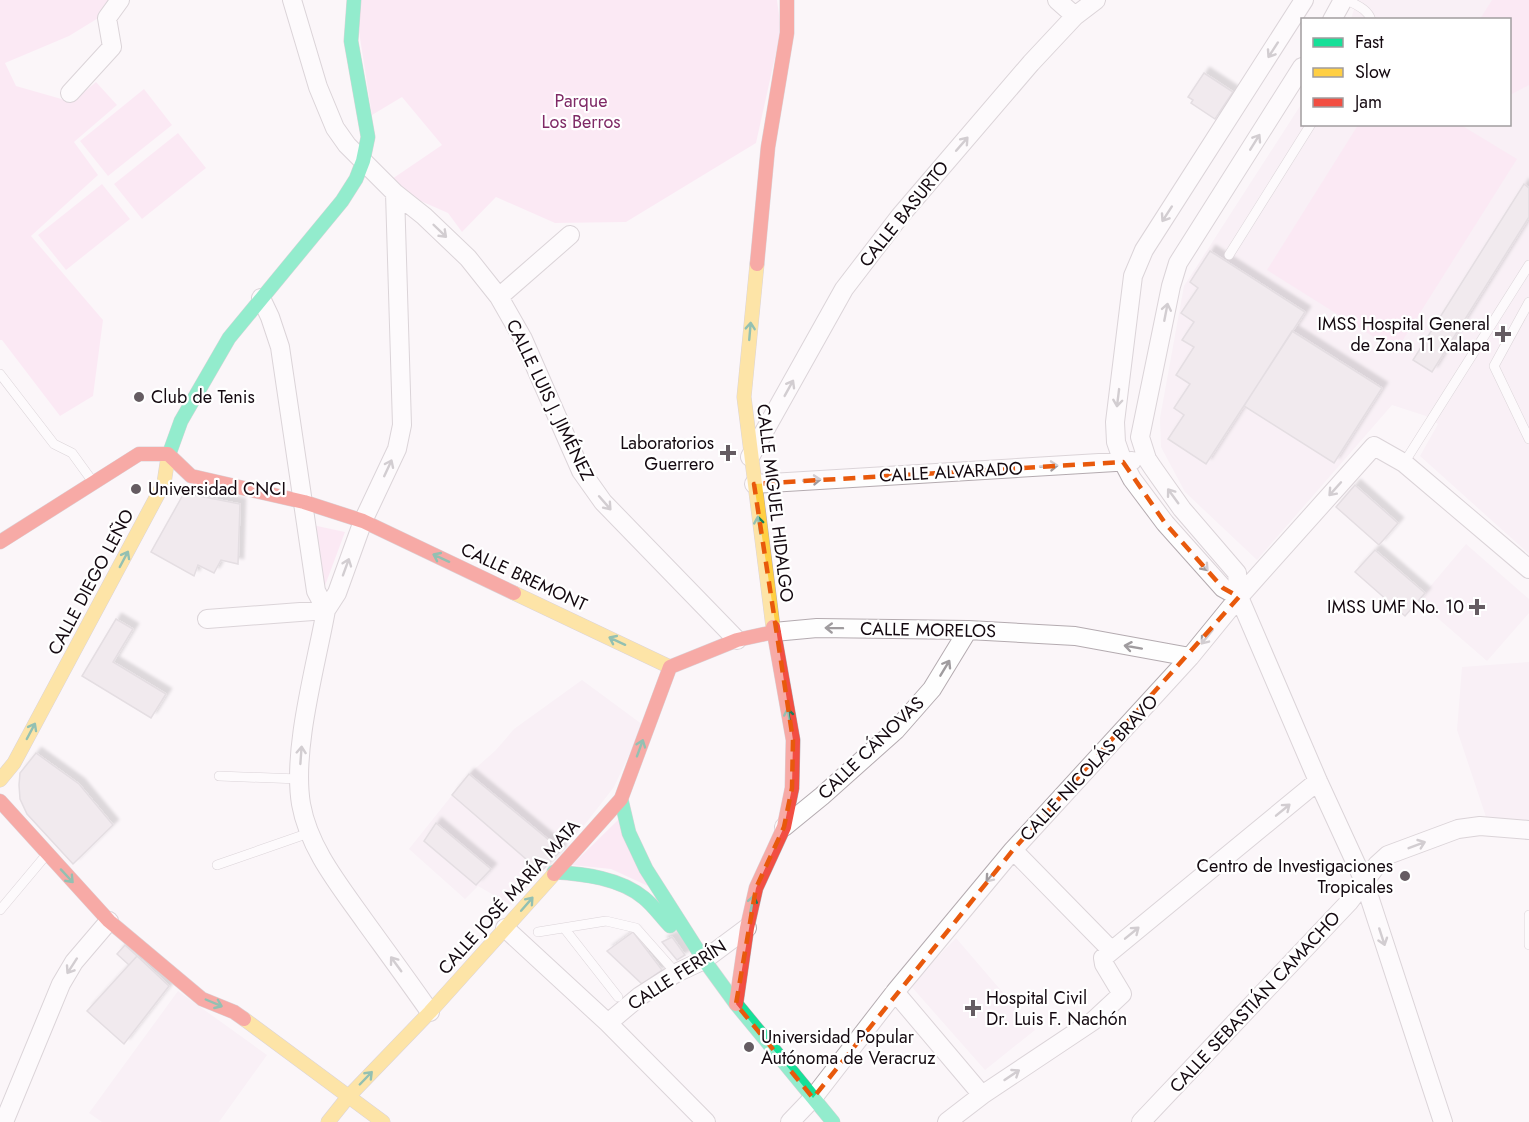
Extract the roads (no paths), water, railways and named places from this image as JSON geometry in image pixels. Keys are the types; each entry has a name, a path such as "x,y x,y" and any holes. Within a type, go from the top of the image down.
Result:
{"main road":[{"name":"CALLE DIEGO LEÑO","path":"0,780 14,763 164,483 168,454 181,421 229,338 342,201 356,179 368,137 351,41 354,0"},
{"name":"CALLE MIGUEL HIDALGO","path":"736,1004 747,928 756,888 784,827 792,788 793,740 774,632 744,398 768,147 787,33 787,0"},
{"path":"0,542 139,454 168,454"},
{"name":"CALLE BREMONT","path":"168,454 191,476 304,502 363,521 670,667"},
{"name":"CALLE MORELOS","path":"670,667 737,640 774,632"},
{"name":"CALLE JOSÉ MARÍA MATA","path":"328,1122 348,1097 430,1012 621,799 670,667"},
{"path":"621,799 629,833 646,868 704,960 736,1004 833,1122"},
{"path":"0,801 109,921 202,999 234,1012 383,1122"},
{"path":"554,872 579,874 610,881 638,894 704,960"}],"street":[{"path":"70,93 112,47 107,18 120,0"},
{"name":"CALLE LUIS J. JIMÉNEZ","path":"292,0 318,87 335,128 347,145 395,193 424,216 468,258 499,297 523,339 581,471 603,502 737,640"},
{"path":"1057,0 1075,16"},
{"name":"CALLE BASURTO","path":"750,457 844,289 900,216 1031,63 1075,16 1096,0"},
{"path":"1239,597 1223,588 1165,523 1132,479 1116,442 1115,422 1133,276 1144,250 1304,0"},
{"path":"1333,18 1345,0"},
{"path":"1301,69 1178,263 1171,286 1140,437 1147,459 1182,508 1237,573 1239,597 1318,781 1364,881 1443,1122"},
{"path":"395,193 402,425 397,449 363,521 337,594 326,610 303,734 299,779 301,804 309,833 329,872 430,1012"},
{"path":"499,297 570,236"},
{"path":"261,298 280,347 316,591 326,610"},
{"name":"CALLE NICOLÁS BRAVO","path":"790,1122 813,1098 895,992 1013,850 1190,657 1239,597 1374,446 1404,463"},
{"name":"CALLE ALVARADO","path":"754,484 1147,459"},
{"path":"1404,463 1529,570"},
{"path":"207,619 326,610"},
{"name":"CALLE MORELOS","path":"774,632 817,628 968,630 1075,636 1190,657"},
{"name":"CALLE CÁNOVAS","path":"784,827 896,730 932,689 968,630"},
{"path":"947,1122 982,1095 1093,1021 1122,994 1104,964 1103,958 1318,781"},
{"name":"CALLE SEBASTIÁN CAMACHO","path":"1141,1122 1349,903 1377,865 1388,855 1458,829 1480,825 1529,830"},
{"path":"1013,850 1111,950"},
{"path":"4,1122 61,984 74,962 109,921"},
{"path":"505,928 608,1023 706,1122"},
{"name":"CALLE FERRÍN","path":"608,1023 640,996 676,973 704,960 747,928"},
{"path":"895,992 982,1095"}],"lane":[{"path":"1345,0 1361,7 1371,18"},
{"path":"1229,255 1310,126"},
{"path":"1404,463 1529,265"},
{"path":"1529,302 1494,366 1529,439"},
{"path":"0,374 54,444 72,453 93,482"},
{"path":"219,776 299,779"},
{"path":"217,866 309,833"},
{"path":"0,909 47,854"},
{"path":"1529,915 1529,945"},
{"path":"538,932 606,921 636,928 676,973"},
{"path":"564,928 618,997"}],"place":[{"name":"IMSS Hospital General de Zona 11 Xalapa","path":"1503,334"},
{"name":"Club de Tenis","path":"139,397"},
{"name":"Laboratorios Guerrero","path":"728,453"},
{"name":"Universidad CNCI","path":"136,489"},
{"name":"IMSS UMF No. 10","path":"1477,607"},
{"name":"Centro de Investigaciones Tropicales","path":"1405,876"},
{"name":"Hospital Civil Dr. Luis F. Nachón","path":"973,1008"},
{"name":"Universidad Popular Autónoma de Veracruz","path":"749,1047"}],"park label":[{"name":"Parque Los Berros","path":"581,111"}]}
